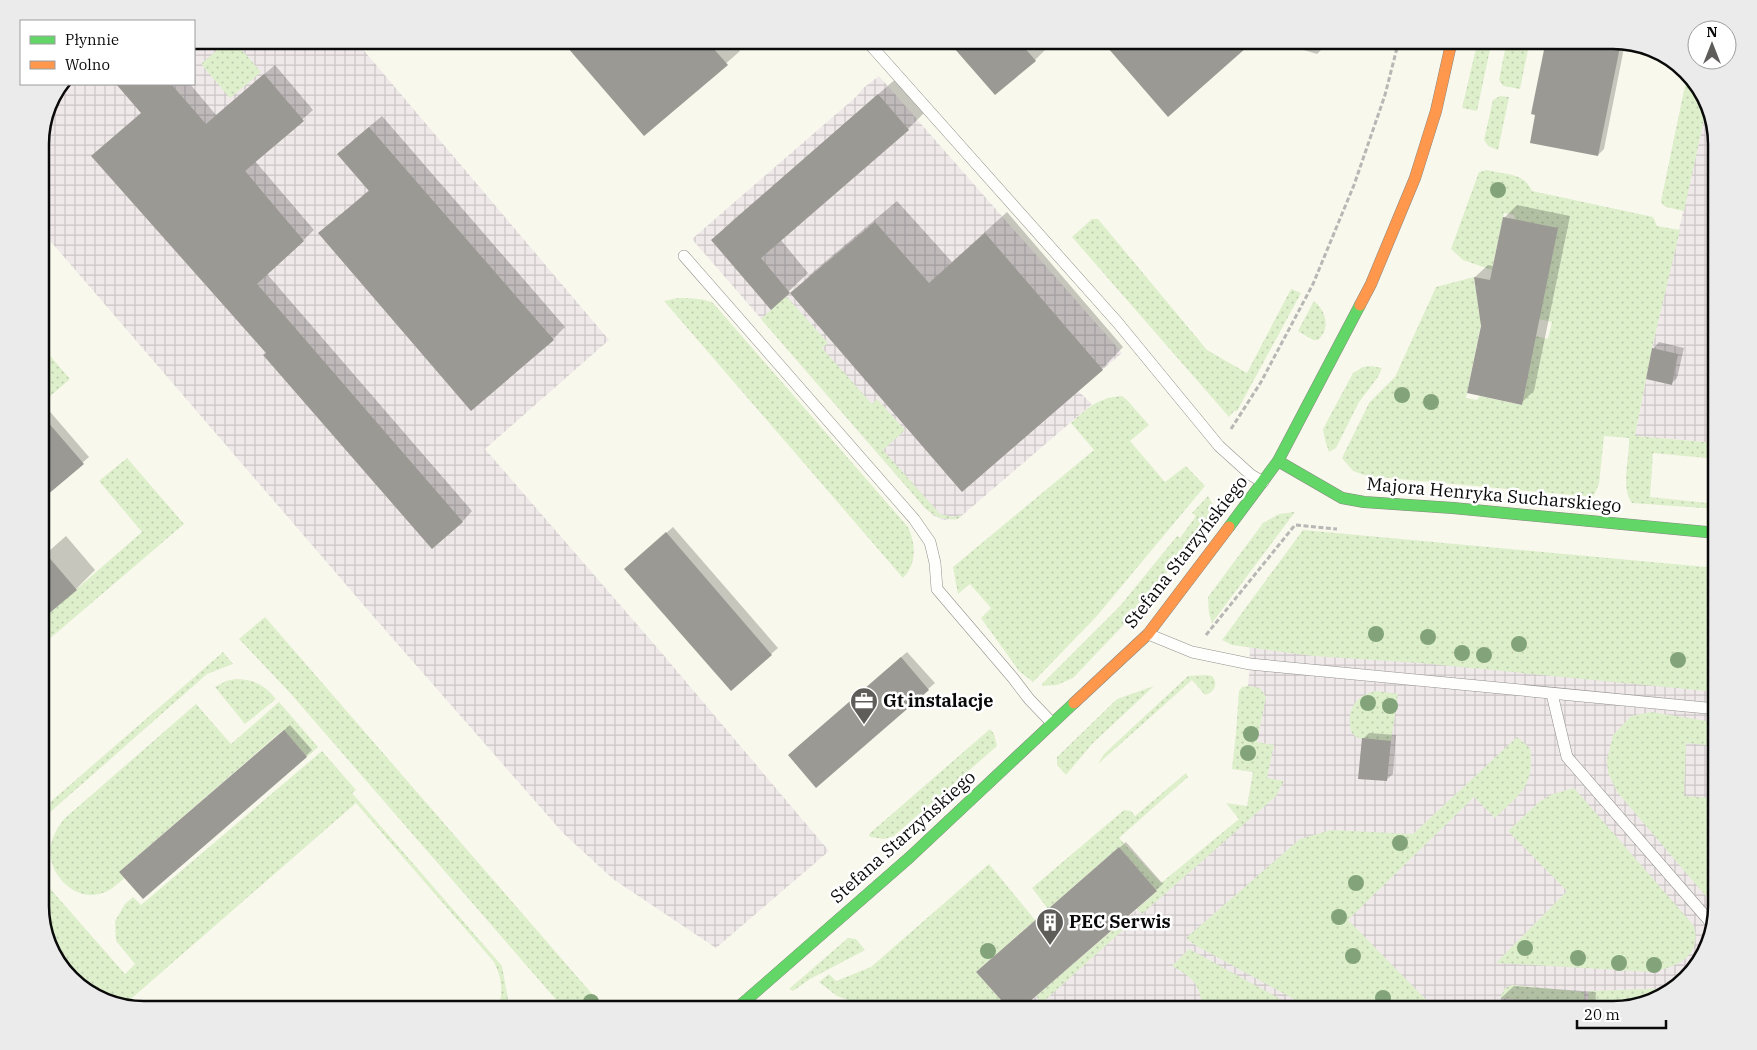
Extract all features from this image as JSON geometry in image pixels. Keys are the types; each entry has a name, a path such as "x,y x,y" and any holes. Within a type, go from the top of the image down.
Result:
{"street":[{"name":"Stefana Starzyńskiego","path":"745,1001 910,857 1148,634 1263,482 1278,461 1371,284 1416,178 1436,111 1450,49"},
{"name":"Majora Henryka Sucharskiego","path":"1278,461 1342,498 1364,502 1453,508 1708,532"}],"lane":[{"path":"874,49 1118,323 1219,446 1251,475 1263,482"},
{"path":"684,256 914,520 930,542 935,563 937,589 1013,678 1028,699 1052,723"},
{"path":"1148,634 1192,652 1250,664 1708,708"},
{"path":"1552,694 1567,757 1707,918"}],"path":[{"path":"1219,446 1240,417 1261,382 1313,284 1354,185 1385,95 1397,49"},
{"path":"1192,652 1294,525 1344,529"}],"shaded area":[{"path":"195,49 363,49 609,340 485,449 660,651 829,851 716,948 613,879 563,833 373,616 49,239 49,138 56,108 69,85 195,85"},
{"path":"879,76 1122,353 1078,391 1092,404 958,519 942,520 925,508 692,239"},
{"path":"1704,118 1708,138 1708,442 1635,436 1652,348"},
{"path":"1708,626 1708,906 1705,931 1689,964 1671,982 1649,994 1638,998 1613,1001 1030,1001 1241,820 1247,811 1253,772 1240,770 1250,664 1249,633"}],"green space":[{"path":"218,49 241,49 261,72 230,98 201,64"},
{"path":"1476,49 1490,49 1477,111 1462,108"},
{"path":"1505,49 1528,49 1520,89 1503,86 1499,80"},
{"path":"1686,83 1695,96 1704,118 1684,211 1666,207 1661,201"},
{"path":"1500,96 1509,97 1498,150 1488,146 1484,140 1493,100"},
{"path":"1487,170 1513,175 1524,180 1532,191 1653,217 1657,226 1680,230 1652,348 1635,436 1708,442 1708,458 1653,453 1650,497 1708,503 1708,508 1632,503 1628,497 1626,481 1629,438 1604,436 1599,484 1593,497 1367,476 1353,471 1342,458 1369,403 1395,377 1436,287 1474,277 1479,313 1483,314 1466,398 1477,400 1480,396 1521,405 1536,336 1548,339 1552,322 1539,319 1514,215 1504,213 1492,270 1463,260 1451,249 1479,172"},
{"path":"1092,219 1098,219 1207,350 1247,373 1291,289 1301,293 1237,411 1234,411 1229,417 1072,237"},
{"path":"786,296 828,343 822,348 872,404 877,399 905,430 883,450 940,514 953,517 962,515 958,519 940,518 925,508 761,319"},
{"path":"677,298 700,299 713,303 908,527 913,540 914,554 911,566 903,578 664,301"},
{"path":"1314,301 1322,310 1326,325 1318,340 1313,340 1298,331"},
{"path":"49,354 70,379 49,397"},
{"path":"1363,367 1382,368 1378,377 1359,402 1336,448 1329,452 1323,429 1353,373"},
{"path":"1122,396 1149,425 1130,441 1165,482 1186,466 1205,486 1096,617 1033,682 1019,671 981,618 991,608 970,584 958,594 953,567 1094,450 1071,423 1088,408 1100,401"},
{"path":"127,458 184,524 49,639 49,613 142,532 99,481"},
{"path":"1208,496 1216,511 1134,614 1073,678 1057,685 1042,686 1120,606 1177,536 1180,538 1196,516 1192,513"},
{"path":"1295,512 1212,623 1209,614 1208,597 1263,523 1279,514"},
{"path":"1303,530 1708,567 1708,691 1420,663 1313,656 1232,645 1222,640"},
{"path":"265,617 598,1001 557,1001 291,694 239,639"},
{"path":"223,652 233,664 207,674 49,813 49,803"},
{"path":"1188,676 1212,676 1214,679 1215,687 1211,692 1205,695 1192,680 1098,764 1104,754"},
{"path":"236,679 248,680 258,684 268,690 276,699 245,724 215,687 226,681"},
{"path":"1154,686 1092,744 1066,775 1057,765 1057,757 1117,699"},
{"path":"1242,687 1260,688 1266,697 1257,742 1274,745 1267,778 1284,781 1276,796 1142,914 1137,909 1157,891 1119,847 1048,909 1032,888 1124,810 1131,811 1135,816 1186,773 1188,777 1119,838 1161,883 1239,819 1226,803 1247,806 1253,772 1232,769 1239,691"},
{"path":"1376,691 1398,694 1391,741 1359,738 1353,734 1351,729 1351,712 1356,702 1364,695"},
{"path":"279,702 318,747 307,757 283,730 119,872 125,878 112,888 99,894 83,894 68,887 62,881 53,867 50,848 53,838 64,819 196,704 231,744"},
{"path":"1651,712 1708,721 1708,745 1686,743 1684,796 1708,798 1708,899 1618,793 1608,773 1607,760 1613,735 1631,716"},
{"path":"990,729 994,734 997,746 894,836 884,839 870,837 869,834"},
{"path":"1517,737 1530,748 1531,761 1528,781 1518,795 1495,818 1474,797 1348,920 1427,1001 1298,1001 1195,945 1186,938 1300,839 1331,830 1413,834"},
{"path":"322,751 356,790 352,793 502,966 508,1001 500,1001 501,986 494,962 356,803 130,1000 119,998 86,982 68,964 52,931 49,912 49,887 125,974 135,964 116,941 115,921 125,904 133,897 141,905"},
{"path":"1574,788 1694,926 1696,936 1691,952 1678,963 1652,972 1496,963 1567,891 1508,831 1540,801 1553,794"},
{"path":"989,864 1035,920 976,972 1002,1001 851,1001 837,996 819,982 829,974 836,981 871,967"},
{"path":"1129,916 1133,921 1044,1001 1040,1001 1036,996"},
{"path":"848,938 856,939 865,950 810,979 793,991 789,989"},
{"path":"1189,949 1284,1001 1201,1001 1195,983 1186,974 1172,966"},
{"path":"1512,985 1584,992 1584,1001 1536,1001 1500,998 1505,988"},
{"path":"1660,988 1638,998 1613,1001 1588,1001 1589,991"}],"building":[{"path":"569,49 714,49 728,65 644,136"},
{"path":"955,49 1026,49 1036,61 995,95"},
{"path":"1109,49 1245,49 1168,117"},
{"path":"1544,49 1619,50 1598,156 1530,143 1535,115 1531,114"},
{"path":"264,74 304,121 245,171 304,241 257,284 463,522 432,549 263,355 266,353 91,156 141,113 117,85 172,85 206,124"},
{"path":"878,94 909,130 761,258 790,293 771,310 711,240"},
{"path":"369,127 554,340 471,411 318,233 369,191 337,154"},
{"path":"1503,217 1558,228 1522,405 1467,393 1481,326 1474,277 1490,280"},
{"path":"875,222 929,283 985,233 1103,370 962,492 790,293"},
{"path":"1652,348 1678,354 1672,385 1646,379"},
{"path":"49,423 84,464 49,493"},
{"path":"666,532 772,655 731,691 624,569"},
{"path":"49,557 77,590 49,613"},
{"path":"901,657 929,690 816,788 788,755"},
{"path":"284,730 307,757 143,899 119,872"},
{"path":"1362,738 1391,741 1387,781 1358,779"},
{"name":"PEC Serwis","path":"1119,847 1157,891 1030,1001 1002,1001 976,972"}],"traffic: fast":[{"path":"1229,527 1278,461 1360,305"},
{"path":"1278,461 1342,498 1364,502 1453,508 1708,532"},
{"path":"745,1001 910,857 1074,703"}],"traffic: slow":[{"path":"1360,305 1371,284 1415,178 1436,111 1450,49"},
{"path":"1074,703 1148,634 1229,527"}],"place":[{"name":"Gt instalacje","path":"864,725"},
{"name":"PEC Serwis","path":"1050,946"}]}
